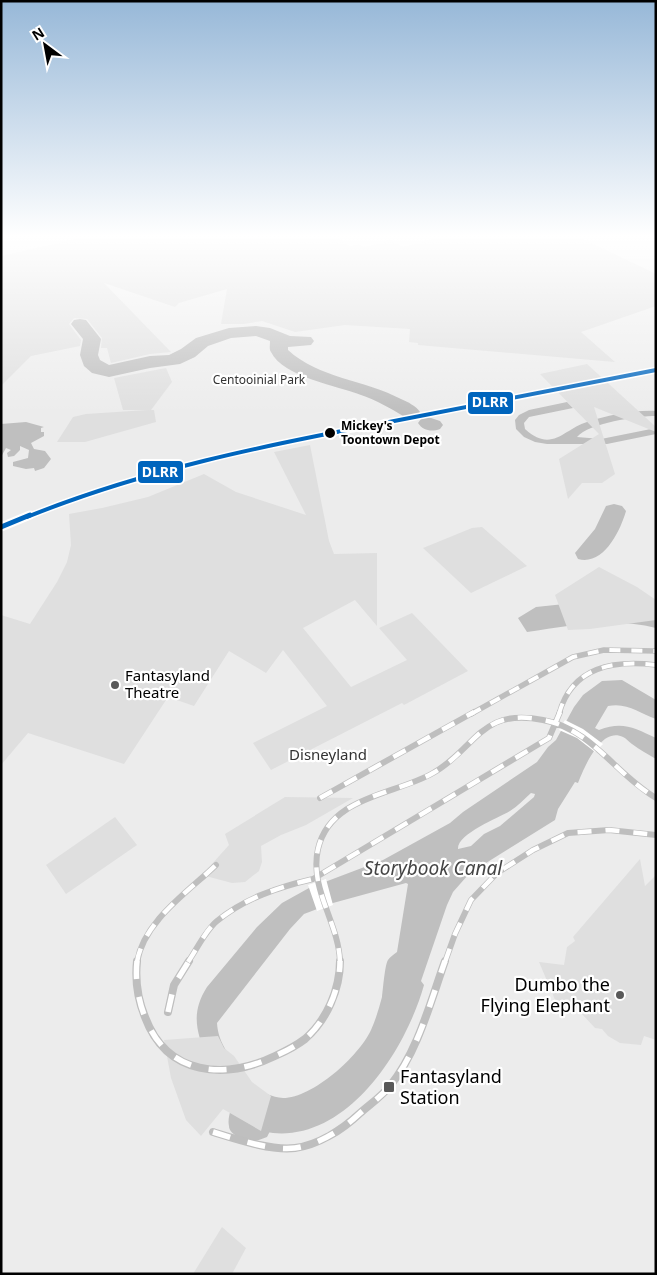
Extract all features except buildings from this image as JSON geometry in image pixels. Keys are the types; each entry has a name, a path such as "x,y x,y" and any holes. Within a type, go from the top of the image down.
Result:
{"street":[{"path":"80,324 92,339 89,354 91,362 98,369 109,371 150,362 173,360 188,353 202,342 229,333 256,331 264,332 279,340 288,342 304,341"},
{"path":"279,340 278,351 288,362 313,373 369,391 410,412"},
{"path":"586,553 601,540 608,530 614,511"}],"green space":[{"name":"Disneyland","path":"1,296 656,296 656,1274 1,1274"}],"water":[{"path":"567,402 573,408 529,417 524,423 525,429 535,436 551,439 595,419 630,412 656,411 656,416 637,417 602,424 583,432 577,437 601,439 656,428 656,434 607,444 547,444 535,442 524,437 516,429 515,420 519,415 529,410"},
{"path":"26,422 44,427 41,428 41,432 44,432 44,436 31,443 34,449 45,451 51,459 44,468 35,471 34,468 26,469 13,466 13,462 28,458 29,450 20,446 20,450 14,456 8,457 7,453 11,450 6,448 1,457 1,424"},
{"path":"574,603 656,610 656,628 624,623 608,623 575,625 527,632 518,618 536,607"},
{"name":"Storybook Canal","path":"622,680 656,700 656,719 627,707 608,706 595,728 599,730 607,727 622,726 641,731 656,738 656,759 623,737 615,735 608,737 594,750 578,783 575,782 558,809 555,820 468,875 453,892 447,905 421,981 424,985 404,1036 370,1086 349,1106 326,1122 301,1131 273,1133 259,1130 244,1123 222,1102 215,1087 200,1040 197,1023 198,1006 207,987 257,927 282,903 309,888 383,860 450,823 463,812 537,762 556,740 574,707 583,695 602,681","holes":["531,793 535,794 534,797 500,826 484,834 471,846 458,849 459,843 471,832 510,811","408,884 397,952 387,962 380,1005 373,1026 365,1040 334,1074 308,1091 283,1098 271,1096 256,1088 244,1076 226,1051 220,1038 217,1023 290,929 304,914 333,903"]}],"pier":[{"path":"565,720 583,729 603,744 595,752 577,738 559,730"},
{"path":"326,879 333,905 317,911 308,885"}],"waterway":[{"path":"241,1105 237,1125 246,1134 261,1131"}],"railway":[{"path":"471,714 573,657 604,650 656,651"},
{"path":"559,714 565,698 574,685 584,676 610,666 625,664 656,665"},
{"path":"320,798 474,712"},
{"path":"555,724 560,712"},
{"path":"318,876 316,864 318,849 325,831 336,818 350,807 433,773 481,733 505,719 522,718 543,720 555,724"},
{"path":"318,876 549,738 555,724"},
{"path":"555,724 576,733 589,742 641,788 656,798"},
{"path":"445,962 455,934 471,900 497,873 533,850 568,833 609,830 656,835"},
{"path":"137,962 141,947 148,933 158,920 216,865"},
{"path":"188,962 209,930 228,913 263,894 318,876"},
{"path":"318,876 335,934 340,962"},
{"path":"137,961 136,975 139,997 145,1017 155,1037 168,1051 183,1062 200,1068 218,1070 256,1064 287,1050 305,1039 320,1023 331,1003 338,982 340,962"},
{"path":"168,1012 174,985 189,961"},
{"path":"213,1132 254,1144 275,1148 295,1148 312,1144 345,1126 383,1094 400,1072 416,1042 445,961"}],"transit line":[{"name":"DLRR","path":"1,527 99,490 197,462 297,440 656,370"}],"place":[{"name":"Mickey's Toontown Depot","path":"330,433"},
{"name":"Fantasyland Theatre","path":"115,685"},
{"name":"Dumbo the Flying Elephant","path":"620,995"},
{"name":"Fantasyland Station","path":"389,1087"}],"park label":[{"name":"Centooinial Park","path":"259,380"}]}
